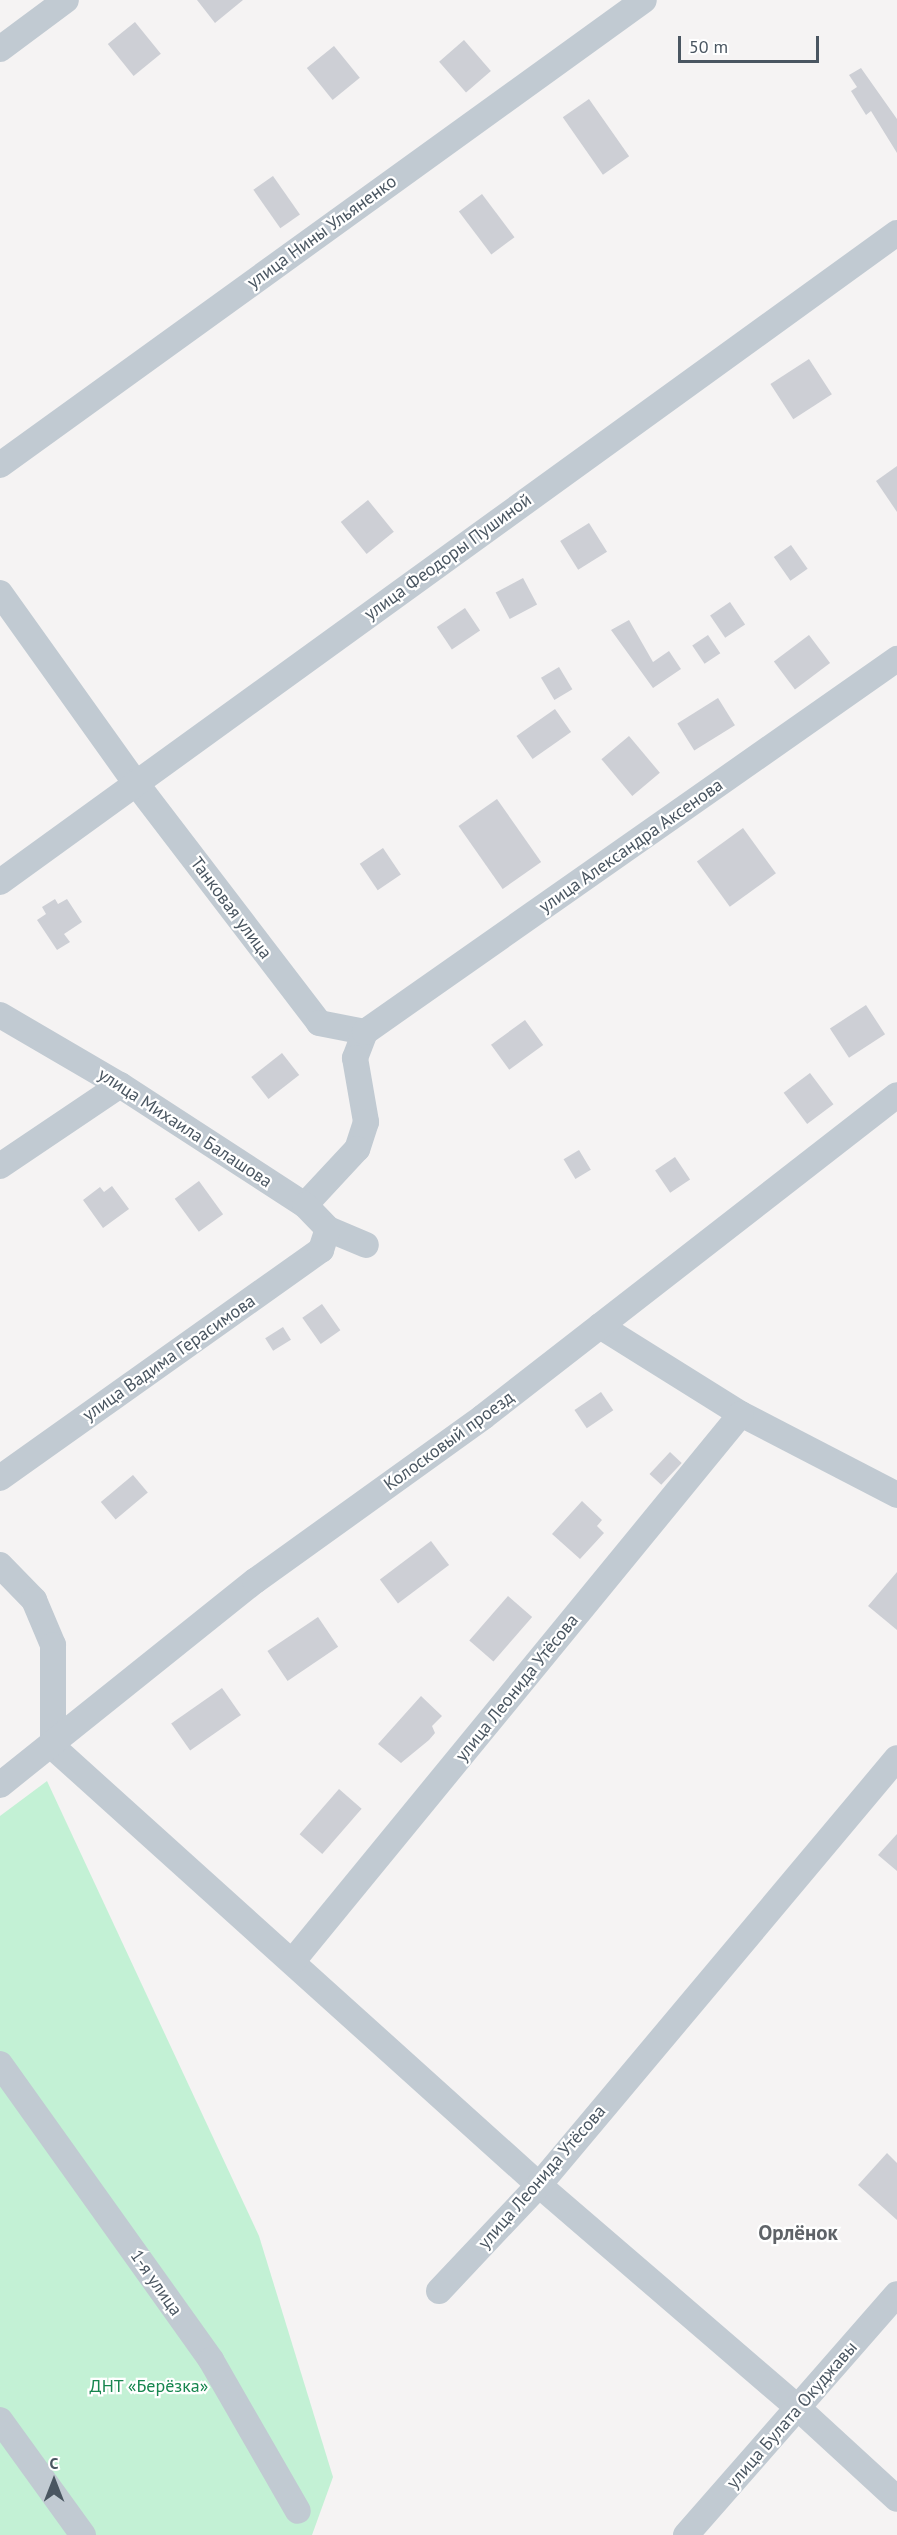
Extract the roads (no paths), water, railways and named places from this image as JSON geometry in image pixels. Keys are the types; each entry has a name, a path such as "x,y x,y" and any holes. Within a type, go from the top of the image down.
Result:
{"street":[{"path":"0,49 66,0"},
{"name":"улица Нины Ульяненко","path":"0,465 644,0"},
{"name":"улица Феодоры Пушиной","path":"0,882 135,782 897,233"},
{"name":"Танковая улица","path":"0,593 135,782 319,1023 365,1032"},
{"name":"улица Александра Аксенова","path":"365,1032 897,659"},
{"name":"улица Михаила Балашова","path":"0,1015 120,1085 305,1205 328,1229 366,1245"},
{"path":"305,1205 357,1149 366,1122 355,1058 365,1032"},
{"path":"0,1166 120,1085"},
{"name":"Колосковый проезд","path":"0,1785 52,1747 255,1581 483,1417 897,1095"},
{"name":"улица Вадима Герасимова","path":"0,1478 321,1250 328,1229"},
{"path":"600,1326 741,1414 894,1489"},
{"name":"улица Леонида Утёсова","path":"292,1962 741,1414"},
{"path":"0,1565 34,1600 53,1645 52,1747 539,2185 798,2408 897,2499"},
{"name":"улица Леонида Утёсова","path":"439,2291 539,2185 897,1758"},
{"name":"1-я улица","path":"0,2064 211,2361 298,2511"},
{"name":"улица Булата Окуджавы","path":"686,2535 897,2294"},
{"path":"0,2420 83,2535"}],"district":[{"name":"Орлёнок","path":"798,2233"}],"park label":[{"name":"ДНТ «Берёзка»","path":"149,2386"}]}
